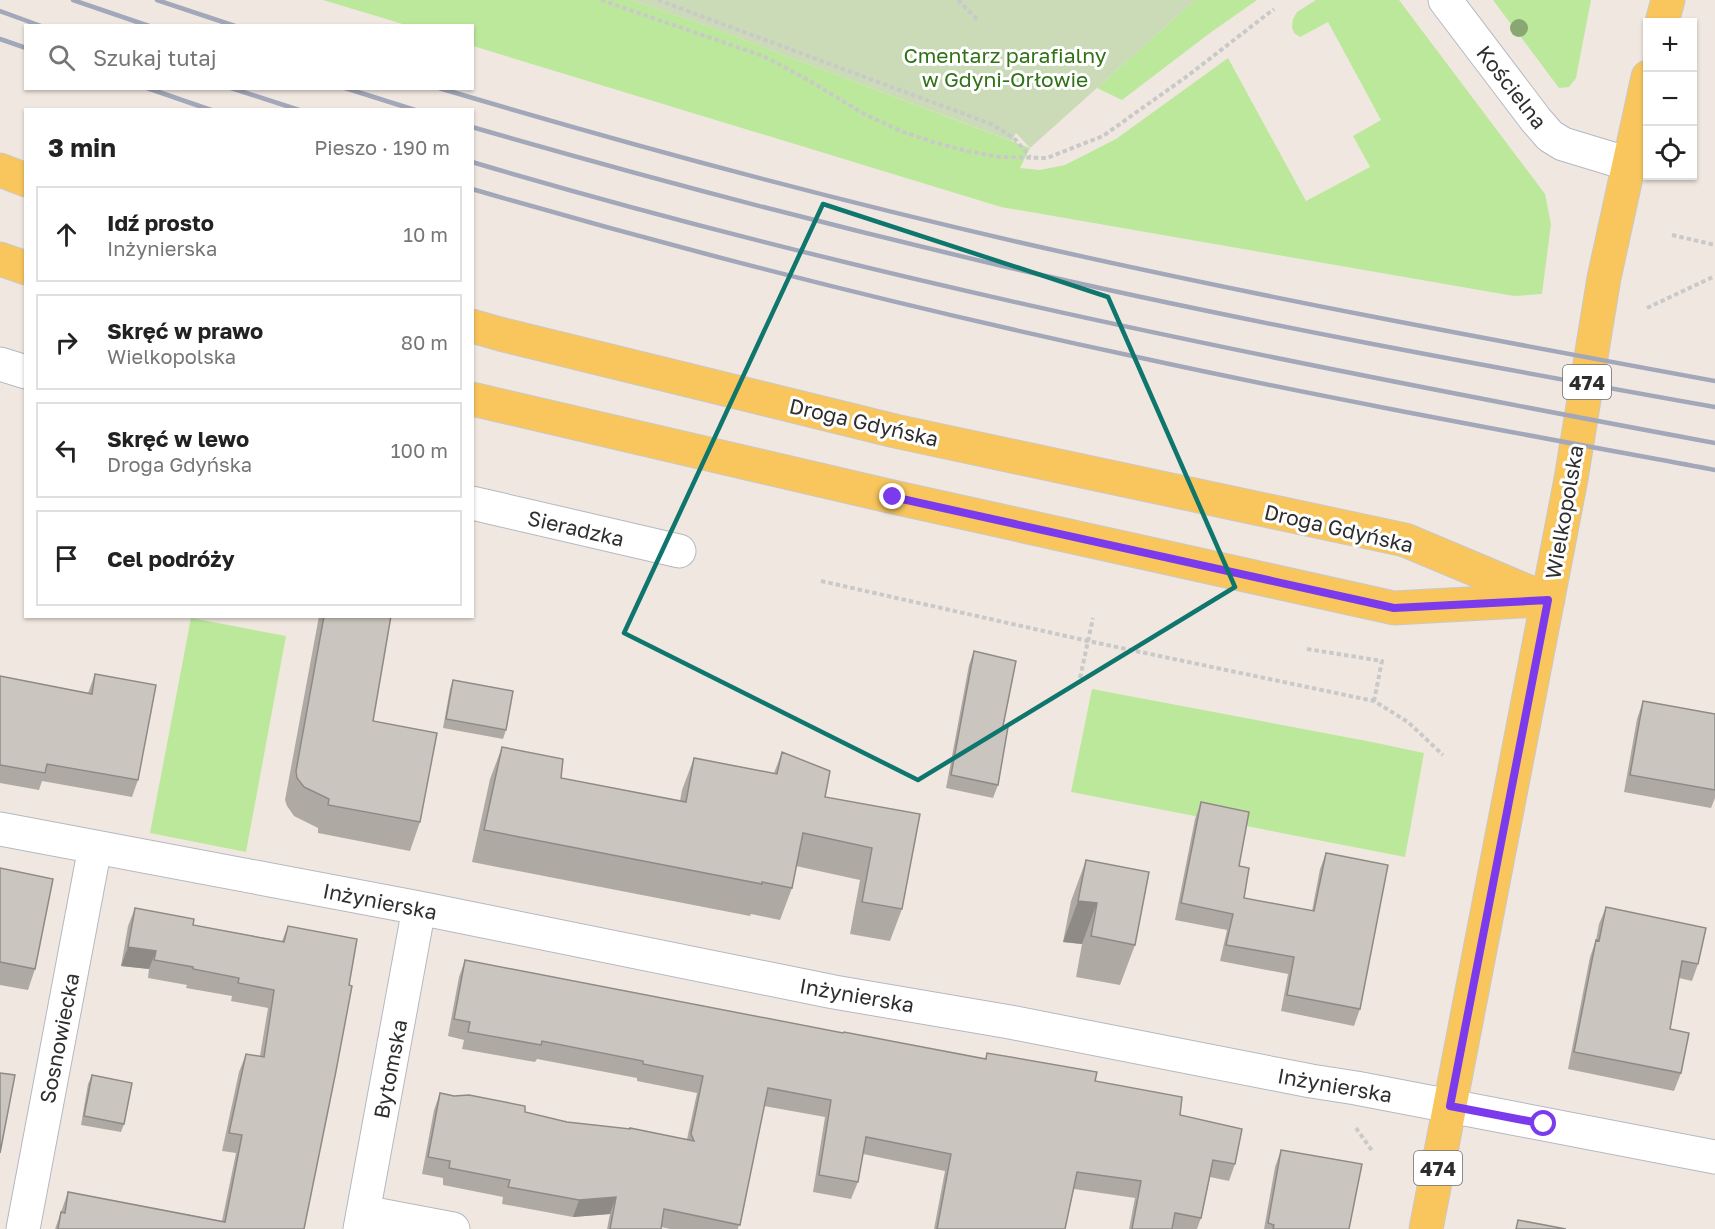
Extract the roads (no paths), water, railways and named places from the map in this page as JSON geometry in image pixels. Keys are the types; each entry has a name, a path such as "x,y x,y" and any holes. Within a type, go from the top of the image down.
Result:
{"main road":[{"path":"1663,18 1668,0"},
{"name":"Wielkopolska","path":"1426,1229 1573,467 1604,278 1643,96"},
{"path":"0,170 24,179"},
{"path":"0,259 24,267"},
{"name":"Droga Gdyńska","path":"474,327 895,431 1405,540 1548,600"},
{"path":"474,399 893,497 1383,606 1394,608 1548,600"}],"street":[{"name":"Kościelna","path":"1446,0 1550,136 1563,144 1629,164"},
{"path":"0,364 24,371"},
{"name":"Sieradzka","path":"474,503 679,551"},
{"name":"Inżynierska","path":"0,829 419,908 834,992 1010,1022 1311,1082 1356,1088 1715,1157"},
{"name":"Sosnowiecka","path":"23,1229 95,847"},
{"name":"Bytomska","path":"361,1220 419,908"},
{"path":"361,1220 453,1229"}],"railway":[{"path":"73,0 143,24"},
{"path":"157,0 229,24"},
{"path":"0,11 36,24"},
{"path":"0,39 24,47"},
{"path":"153,90 205,108"},
{"path":"237,90 293,108"},
{"path":"351,90 409,108"},
{"path":"446,90 727,170 1018,242 1279,298 1715,381"},
{"path":"474,128 809,219 1099,288 1362,342 1715,407"},
{"path":"474,163 625,206 934,284 1246,352 1715,443"},
{"path":"474,190 637,236 803,279 1053,339 1353,402 1715,470"}],"park label":[{"name":"Cmentarz parafialny w Gdyni-Orłowie","path":"1005,67"}]}
